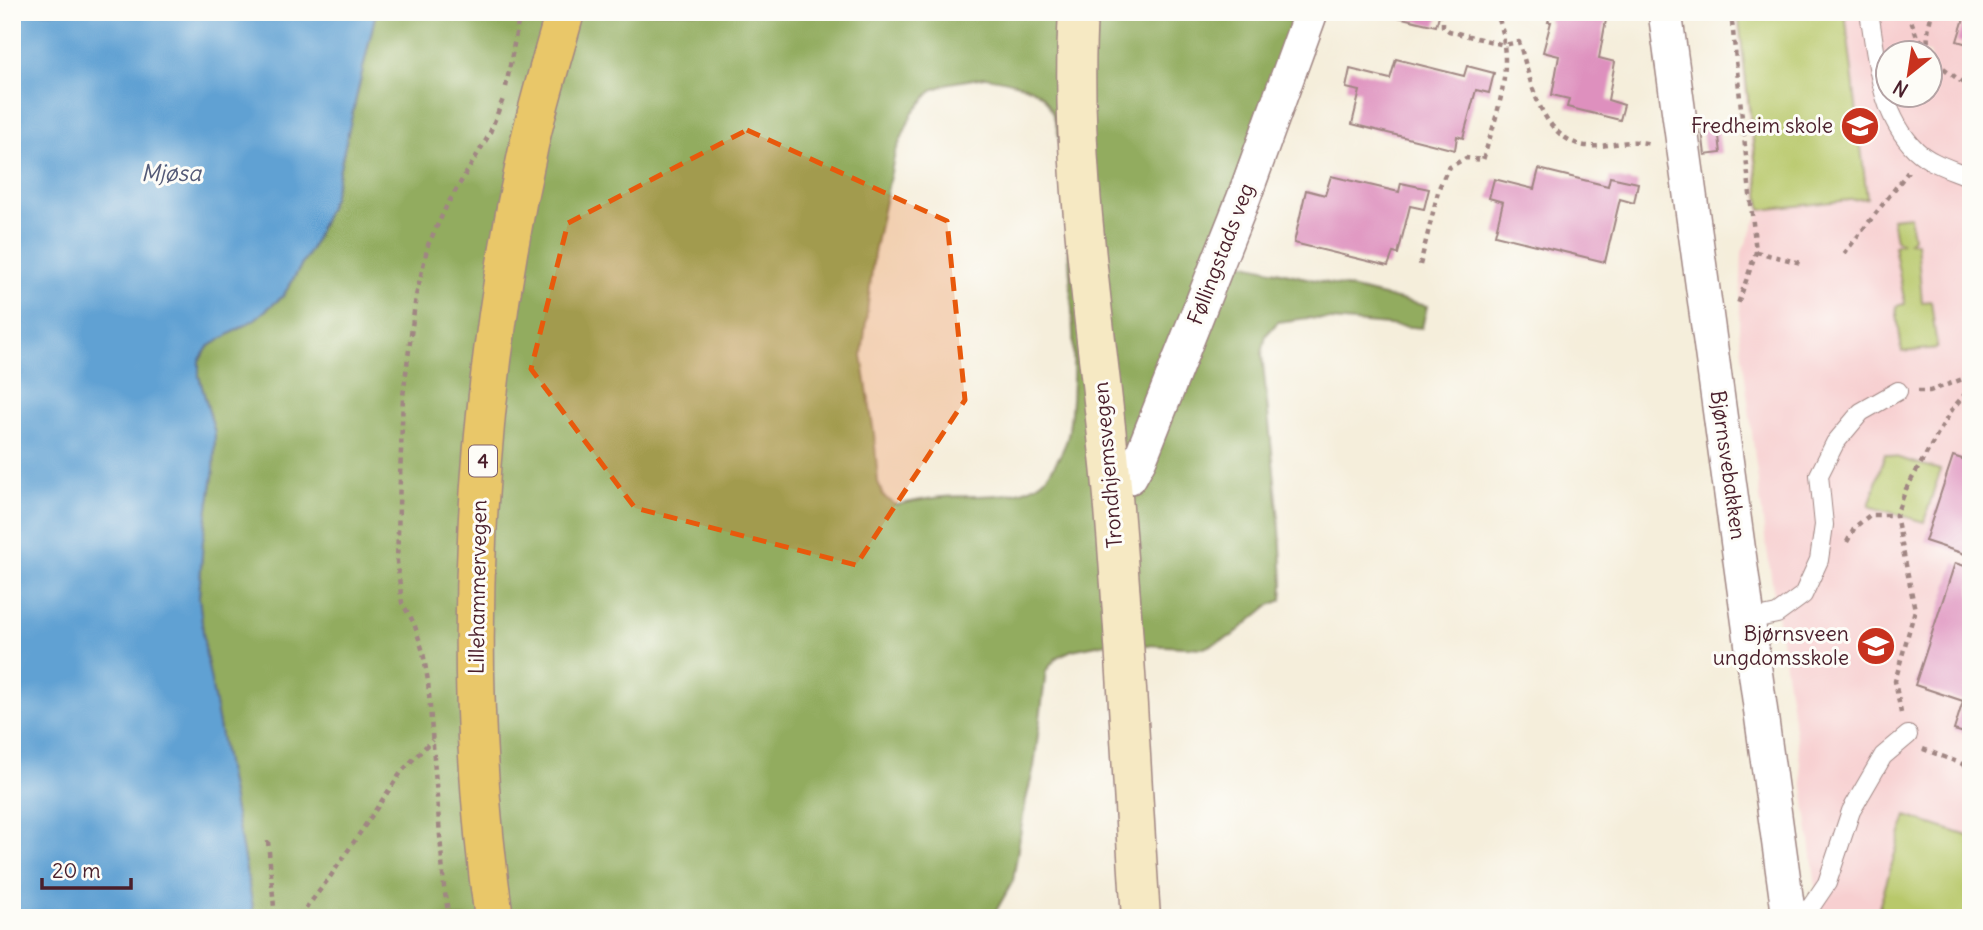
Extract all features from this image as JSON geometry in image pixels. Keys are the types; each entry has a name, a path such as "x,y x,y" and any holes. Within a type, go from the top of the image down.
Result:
{"highway":[{"name":"Lillehammervegen","path":"494,918 476,747 475,624 481,482 492,367 506,263 529,144 565,12"}],"main road":[{"name":"Trondhjemsvegen","path":"1078,12 1075,61 1080,188 1111,477 1141,918"}],"street":[{"name":"Føllingstads veg","path":"1111,477 1130,477 1140,459 1239,208 1311,12"},
{"name":"Bjørnsvebakken","path":"1665,12 1789,916"}],"lane":[{"path":"1869,12 1886,100 1895,121 1916,149 1933,162 1965,175"},
{"path":"1749,620 1777,614 1803,595 1819,560 1824,525 1819,475 1835,443 1861,412 1898,391"},
{"path":"1789,916 1810,908 1827,883 1851,811 1883,756 1908,735"}],"path":[{"path":"449,918 423,652 414,623 402,603 397,561 403,397 416,296 428,245 447,205 489,135 505,93 520,12"},
{"path":"1443,12 1443,26 1449,31 1504,45 1518,43 1540,107 1552,128 1581,145 1607,146 1631,142 1684,146"},
{"path":"1420,265 1439,188 1448,168 1466,158 1483,160 1506,66 1503,33 1497,12"},
{"path":"1731,12 1756,253 1737,307"},
{"path":"1908,12 1918,38"},
{"path":"1929,38 1932,12"},
{"path":"1944,68 1971,89"},
{"path":"1844,254 1923,154"},
{"path":"1756,253 1801,263"},
{"path":"1898,391 1930,391 1971,376"},
{"path":"1971,387 1953,408 1906,489 1896,515 1915,610 1895,681 1908,735 1924,750 1971,767"},
{"path":"302,918 402,771 432,740"},
{"path":"268,841 275,918"}],"highlighted area":[{"path":"747,130 947,221 965,400 856,565 635,508 531,369 568,223"}],"shaded area":[{"name":"Bjørnsveen ungdomsskole","path":"1736,12 1971,12 1971,918 1820,918 1799,755 1765,537 1739,329 1742,252 1759,214"}],"green space":[{"path":"376,12 1272,12 1311,30 1229,260 1427,306 1422,328 1308,318 1278,322 1266,335 1262,354 1280,530 1282,600 1268,606 1232,636 1204,648 1107,643 1072,650 1057,657 1046,671 1034,767 1025,804 1013,881 992,918 252,918 253,907 205,650 199,597 203,540 214,470 215,433 199,376 199,361 208,347 255,319 283,296 311,249 333,198","holes":["985,77 1019,84 1042,96 1053,115 1061,146 1073,329 1072,405 1068,436 1050,471 1042,481 1032,487 1008,494 937,498 896,505 883,496 878,482 874,433 862,356 874,253 895,153 912,114 932,90 950,83"]},
{"path":"1738,12 1845,12 1867,198 1761,210"},
{"path":"1910,216 1913,238 1909,242 1917,243 1922,302 1931,301 1937,348 1902,352 1896,306 1905,304 1894,246 1901,243 1896,240 1892,218"},
{"path":"1885,454 1940,470 1924,522 1869,506"},
{"path":"1906,816 1971,837 1971,918 1876,918"}],"water":[{"name":"Mjøsa","path":"12,12 376,12 333,198 311,249 283,296 255,319 208,347 199,361 199,376 215,433 214,470 203,540 199,597 205,650 253,907 252,918 12,918"}],"building":[{"path":"1400,12 1440,12 1436,26 1398,17"},
{"path":"1551,12 1586,12 1586,15 1606,20 1599,58 1615,62 1608,100 1624,105 1620,120 1567,107 1569,99 1552,95 1559,56 1543,52"},
{"path":"1966,12 1971,12 1971,45 1957,41"},
{"path":"1396,59 1464,76 1467,66 1494,73 1489,93 1476,90 1463,138 1457,136 1455,150 1352,124 1360,91 1346,88 1350,69 1390,79"},
{"path":"1718,128 1721,153 1705,155 1702,130"},
{"path":"1539,169 1608,186 1610,177 1638,183 1634,203 1620,199 1605,262 1495,235 1503,202 1489,198 1494,179 1534,189"},
{"path":"1331,176 1399,192 1401,183 1429,189 1424,209 1410,206 1398,254 1393,253 1388,266 1294,243 1306,190 1325,195"},
{"path":"1953,456 1971,462 1971,556 1925,541"},
{"path":"1971,560 1971,735 1954,730 1963,701 1915,685 1955,563 1968,567"}],"place":[{"name":"Fredheim skole","path":"1860,126"},
{"name":"Bjørnsveen ungdomsskole","path":"1876,646"}]}
